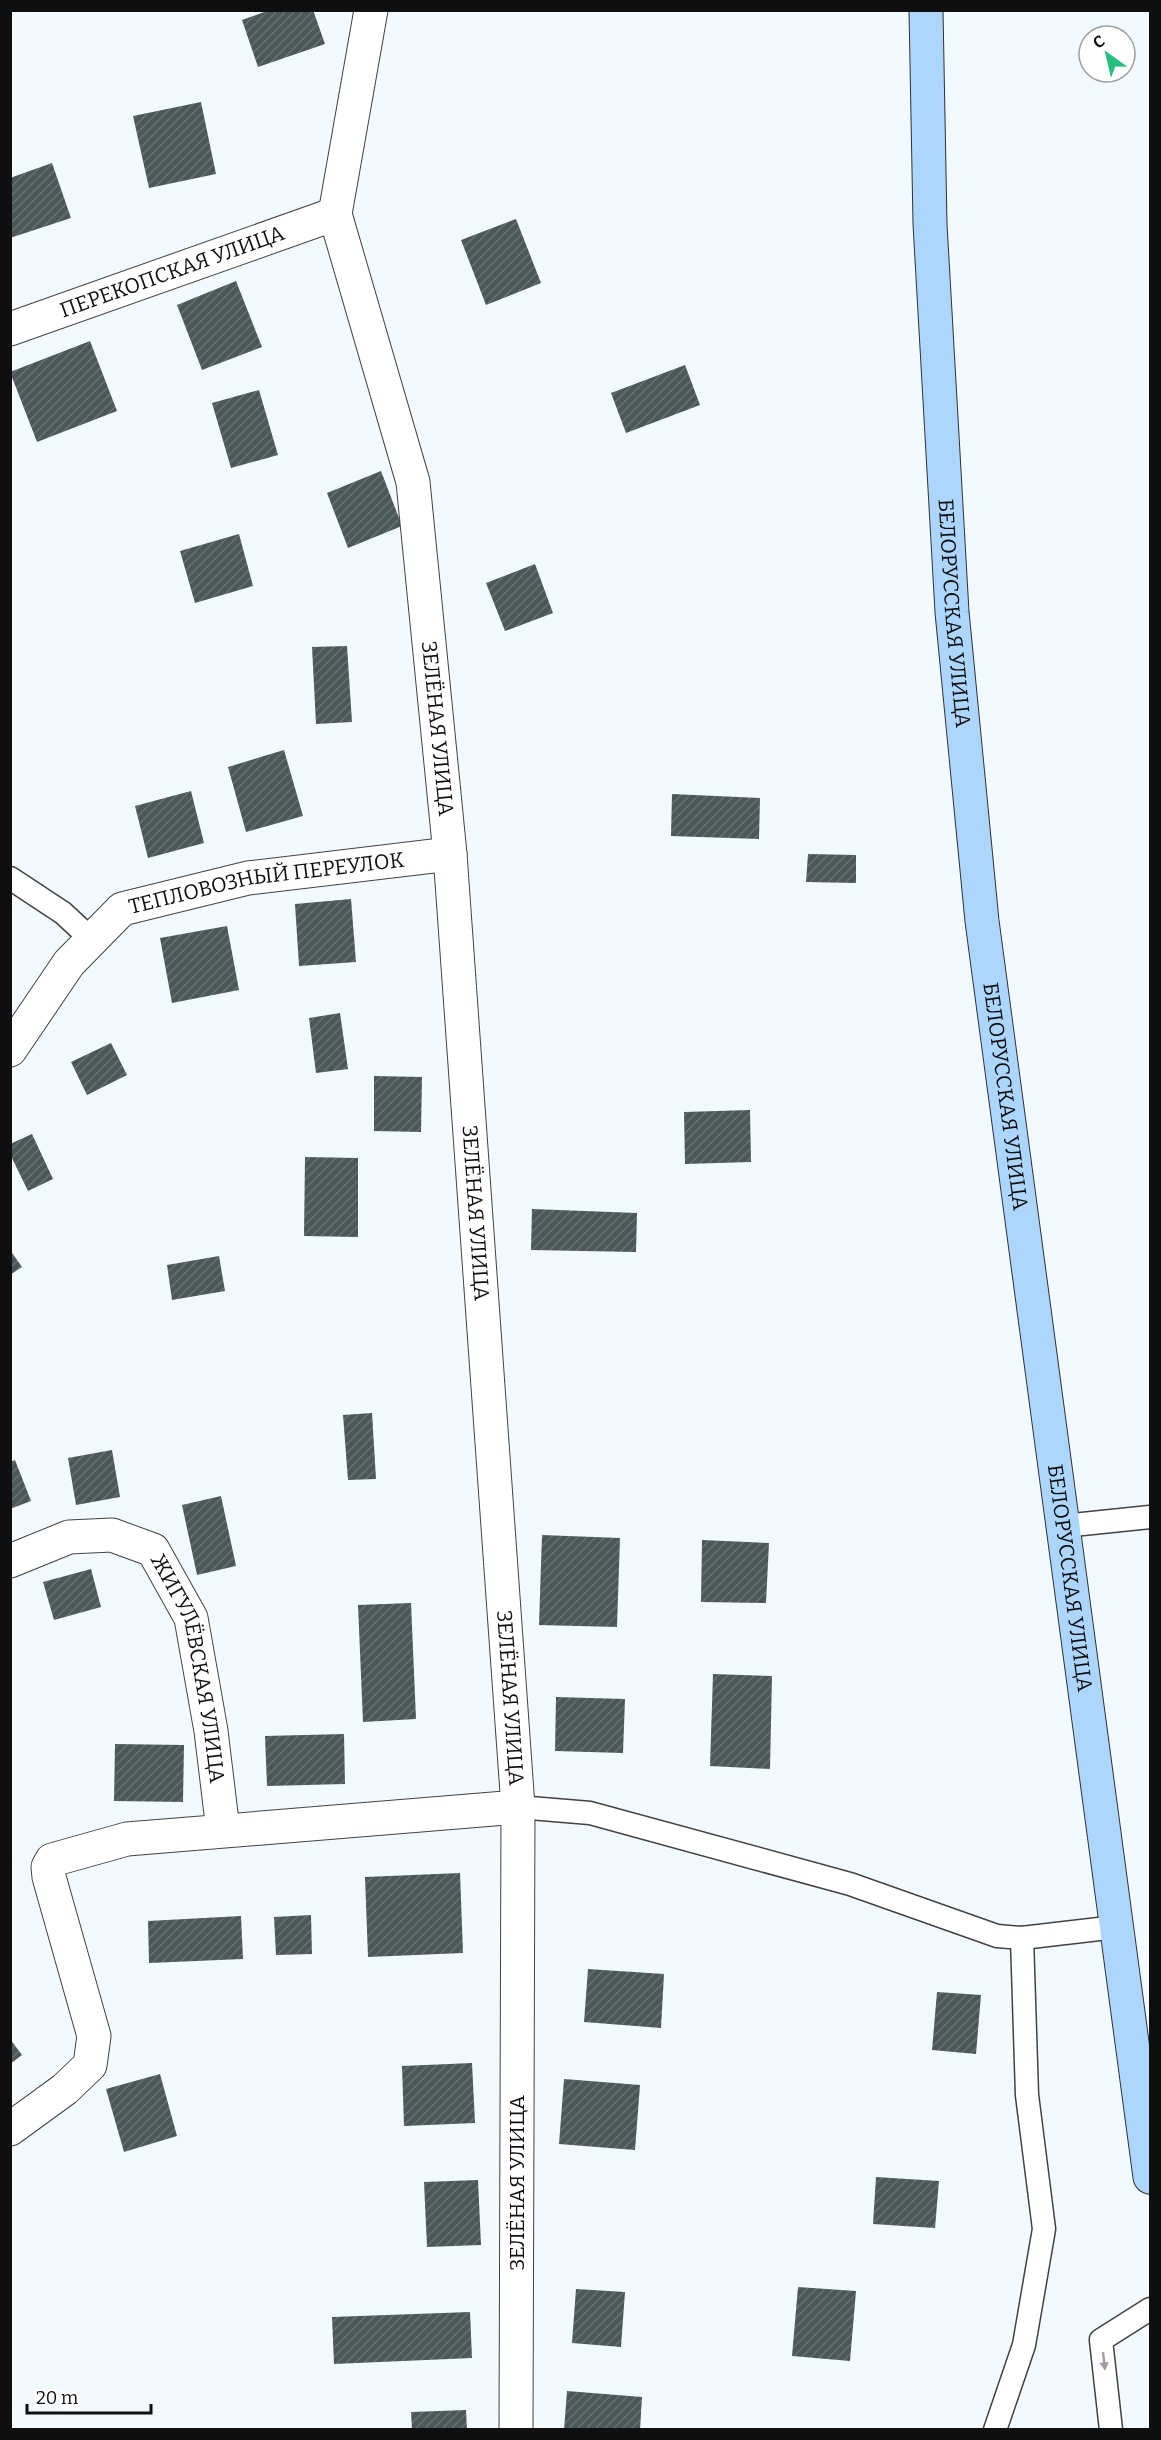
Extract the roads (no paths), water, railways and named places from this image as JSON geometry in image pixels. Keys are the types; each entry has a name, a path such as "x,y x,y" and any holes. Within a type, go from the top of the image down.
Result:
{"main road":[{"name":"БЕЛОРУССКАЯ УЛИЦА","path":"926,10 930,224 952,612 982,921 1150,2177"}],"street":[{"name":"ЗЕЛЁНАЯ УЛИЦА","path":"371,10 335,214 413,482 450,854 518,1807 516,2430"},
{"name":"ПЕРЕКОПСКАЯ УЛИЦА","path":"10,329 335,214"},
{"name":"ТЕПЛОВОЗНЫЙ ПЕРЕУЛОК","path":"10,1050 69,963 122,909 248,878 450,854"},
{"name":"ЖИГУЛЁВСКАЯ УЛИЦА","path":"10,1560 69,1537 112,1535 153,1551 191,1618 211,1731 223,1830"},
{"path":"10,2129 65,2090 90,2065 94,2036 49,1877 48,1867 52,1860 126,1839 518,1807"}],"lane":[{"path":"10,878 63,913 91,939"},
{"path":"1063,1526 1150,1517"},
{"path":"518,1807 590,1813 850,1884 997,1936 1022,1938 1116,1927"},
{"path":"995,2430 1024,2345 1044,2229 1027,2095 1022,1938"},
{"path":"1111,2430 1101,2340 1150,2309"}]}
